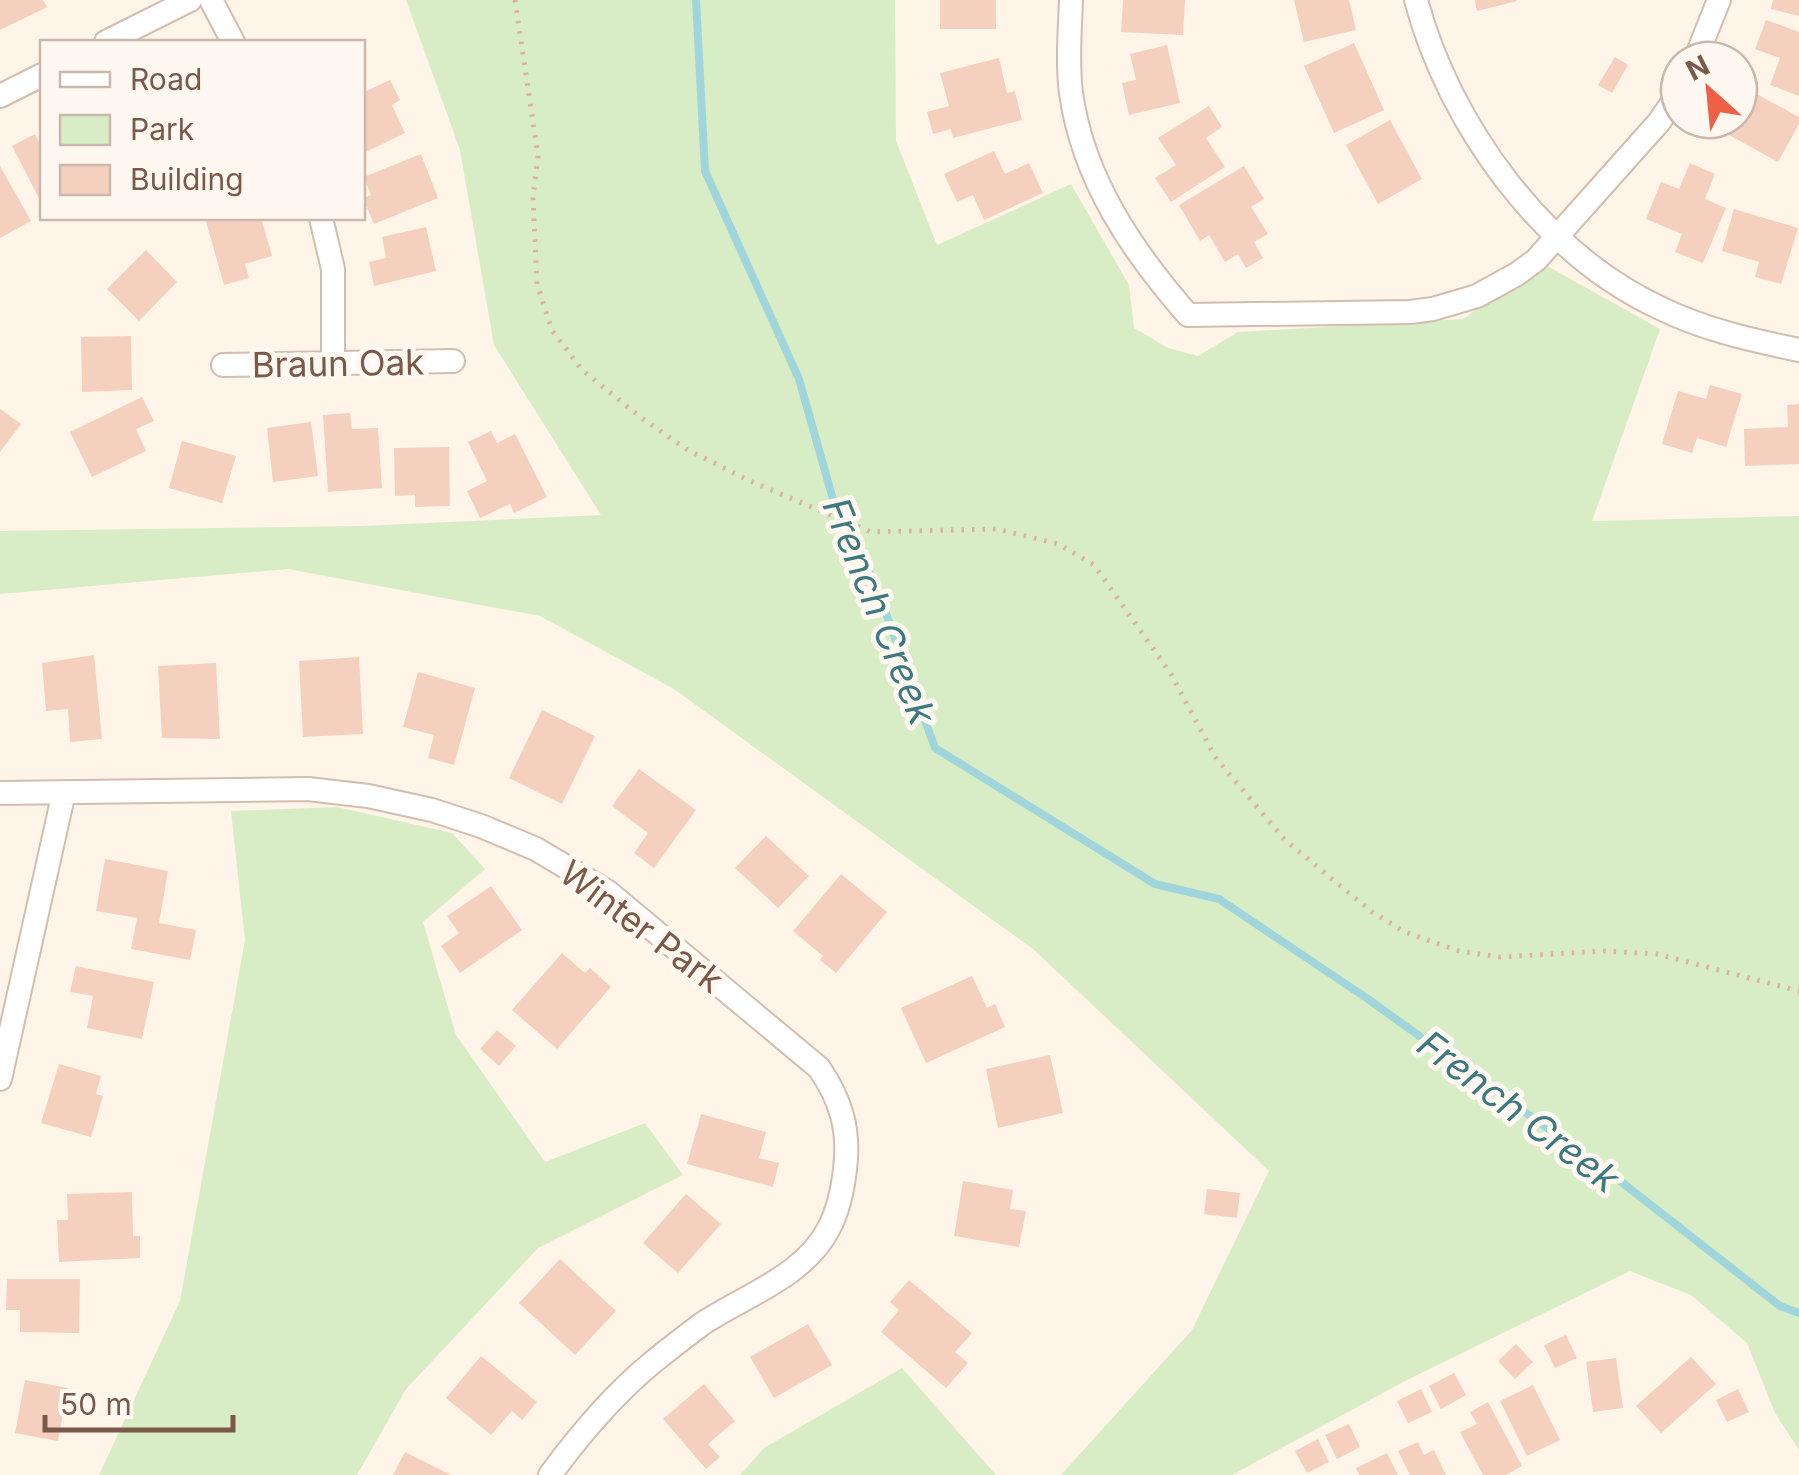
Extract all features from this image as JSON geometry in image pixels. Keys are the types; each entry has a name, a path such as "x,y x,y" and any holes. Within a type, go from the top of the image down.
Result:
{"street":[{"path":"110,40 190,0"},
{"path":"211,0 233,40"},
{"path":"1071,0 1071,92 1091,166 1106,203 1155,277 1188,315 1410,312 1455,304 1497,286 1536,260 1659,122"},
{"path":"1416,0 1440,73 1476,140 1523,200 1558,235 1617,284 1657,307 1742,339 1799,350"},
{"path":"1703,40 1719,0"},
{"path":"0,96 40,75"},
{"path":"321,220 333,270 333,364"},
{"name":"Braun Oak","path":"223,365 453,362"},
{"path":"0,1079 64,792"},
{"name":"Winter Park","path":"0,793 339,792 432,810 481,826 536,850 608,892 819,1068 840,1102 848,1151 830,1228 814,1249 770,1286 704,1323 652,1363 591,1422 550,1475"}],"path":[{"path":"516,0 538,156 533,198 537,284 552,330 582,370 643,419 702,457 871,532 997,529 1058,544 1094,565 1171,674 1215,757 1285,840 1372,912 1405,932 1459,951 1500,957 1604,951 1657,954 1799,990"}],"green space":[{"path":"406,0 895,0 896,141 937,245 1071,184 1129,285 1134,328 1168,348 1198,356 1238,332 1463,319 1542,263 1660,329 1592,521 1799,516 1799,1450 1775,1413 1747,1343 1691,1295 1630,1271 1407,1380 1232,1475 1061,1475 1192,1330 1269,1171 1033,949 674,689 540,616 288,569 0,594 0,531 361,526 601,515 494,345 460,150"},
{"path":"337,807 452,833 485,869 423,922 456,1035 545,1162 645,1123 683,1175 538,1248 406,1389 357,1475 99,1475 180,1301 245,940 231,811"},
{"path":"902,1368 996,1475 740,1475 764,1448"}],"building":[{"path":"0,0 43,0 47,7 0,30"},
{"path":"940,0 996,0 996,29 940,29"},
{"path":"1123,0 1185,0 1183,35 1121,32"},
{"path":"1294,0 1349,0 1356,30 1304,42"},
{"path":"1475,0 1516,0 1517,1 1477,11"},
{"path":"1773,0 1799,0 1799,16 1771,9"},
{"path":"1766,20 1799,32 1799,96 1770,85 1780,58 1759,50"},
{"path":"1354,43 1384,110 1334,133 1304,66"},
{"path":"1167,45 1180,103 1129,115 1122,83 1136,80 1130,54"},
{"path":"1615,57 1628,65 1612,93 1598,85"},
{"path":"999,58 1007,93 1015,91 1022,120 953,138 951,129 933,134 927,112 949,106 940,73"},
{"path":"390,80 400,100 392,105 405,133 365,153 365,92"},
{"path":"1759,95 1799,117 1778,162 1738,140 1759,140"},
{"path":"1209,106 1222,127 1206,138 1225,167 1171,202 1155,178 1176,165 1158,138"},
{"path":"1390,120 1422,179 1378,204 1346,145"},
{"path":"35,134 40,144 40,200 12,146"},
{"path":"994,151 1005,174 1029,163 1043,193 984,220 973,195 957,202 944,174"},
{"path":"421,154 438,198 374,224 365,203 365,197 371,195 365,177"},
{"path":"1690,163 1715,174 1705,199 1726,208 1703,263 1675,252 1682,234 1646,219 1661,182 1679,189"},
{"path":"0,166 31,221 0,238"},
{"path":"1244,166 1264,199 1251,207 1268,234 1254,242 1263,258 1246,268 1238,254 1225,262 1209,235 1200,241 1179,205"},
{"path":"1734,209 1798,228 1781,284 1755,277 1759,262 1722,251"},
{"path":"206,220 262,220 272,256 245,264 249,278 224,285"},
{"path":"426,227 436,271 374,286 369,262 386,258 382,237"},
{"path":"146,250 177,282 139,321 107,289"},
{"path":"131,336 132,390 82,392 81,337"},
{"path":"1710,385 1742,394 1726,447 1697,438 1692,453 1662,444 1678,391 1706,399"},
{"path":"142,397 154,421 136,429 146,451 92,477 70,432"},
{"path":"1799,404 1799,464 1745,466 1744,429 1788,427 1787,405"},
{"path":"0,409 21,424 0,452"},
{"path":"350,413 352,429 378,428 382,488 328,492 323,415"},
{"path":"311,422 318,476 273,482 267,428"},
{"path":"491,431 497,443 515,434 547,497 514,513 510,504 480,518 467,491 487,481 468,442"},
{"path":"182,441 236,456 222,503 169,488"},
{"path":"449,447 450,506 415,507 415,495 395,496 394,448"},
{"path":"94,655 102,739 70,742 68,709 46,711 42,663"},
{"path":"359,657 363,734 303,737 299,661"},
{"path":"216,663 220,739 162,738 158,666"},
{"path":"418,672 475,688 454,765 428,758 434,735 403,727"},
{"path":"542,710 595,736 562,804 509,778"},
{"path":"639,769 696,810 654,868 634,853 648,833 612,806"},
{"path":"766,836 809,876 778,908 735,868"},
{"path":"105,859 168,871 159,923 196,930 190,960 131,949 137,918 96,911"},
{"path":"841,874 887,912 836,973 820,960 823,956 793,931"},
{"path":"491,886 522,930 460,973 441,946 459,933 447,916"},
{"path":"562,953 585,973 590,968 611,987 557,1049 512,1010"},
{"path":"76,966 154,982 142,1039 87,1028 93,996 70,992"},
{"path":"972,976 987,1008 995,1004 1005,1027 926,1063 901,1008"},
{"path":"497,1030 516,1046 499,1066 480,1049"},
{"path":"1050,1055 1063,1113 998,1128 986,1069"},
{"path":"59,1064 101,1076 96,1094 103,1096 91,1137 41,1123"},
{"path":"701,1114 766,1132 759,1158 779,1163 773,1187 687,1164"},
{"path":"963,1181 1013,1190 1010,1209 1026,1211 1019,1247 954,1236"},
{"path":"1207,1189 1240,1193 1237,1218 1204,1214"},
{"path":"132,1192 133,1236 140,1236 140,1258 59,1262 57,1220 68,1220 67,1194"},
{"path":"686,1194 721,1224 678,1273 643,1243"},
{"path":"560,1259 616,1311 575,1355 519,1303"},
{"path":"7,1279 80,1279 79,1333 20,1332 20,1310 6,1310"},
{"path":"909,1280 972,1333 955,1352 968,1363 946,1388 881,1332 899,1310 890,1302"},
{"path":"808,1324 832,1365 774,1398 750,1357"},
{"path":"1566,1335 1577,1358 1555,1368 1544,1345"},
{"path":"1516,1344 1533,1362 1515,1379 1498,1361"},
{"path":"481,1356 537,1402 522,1420 512,1411 491,1435 446,1398"},
{"path":"1691,1357 1716,1384 1661,1433 1636,1406"},
{"path":"1616,1358 1623,1408 1593,1412 1586,1362"},
{"path":"1454,1373 1466,1395 1441,1409 1429,1386"},
{"path":"25,1380 68,1388 58,1441 15,1433"},
{"path":"704,1384 735,1421 708,1444 720,1457 706,1469 663,1419"},
{"path":"1533,1385 1560,1440 1527,1456 1500,1401"},
{"path":"1421,1389 1432,1412 1408,1423 1397,1401"},
{"path":"1738,1389 1749,1412 1727,1422 1716,1400"},
{"path":"1488,1402 1522,1466 1506,1475 1483,1475 1460,1432 1477,1424 1470,1412"},
{"path":"1349,1424 1360,1447 1337,1459 1325,1435"},
{"path":"1318,1439 1329,1462 1307,1473 1295,1451"},
{"path":"1418,1442 1424,1455 1434,1450 1446,1475 1410,1475 1398,1451"},
{"path":"405,1452 451,1475 393,1475"},
{"path":"1387,1453 1398,1475 1359,1475 1356,1468"}],"waterway":[{"name":"French Creek","path":"696,0 705,171 799,379 834,503 875,583 935,748 1155,884 1219,899 1368,999 1615,1177 1780,1306 1799,1313"}]}
